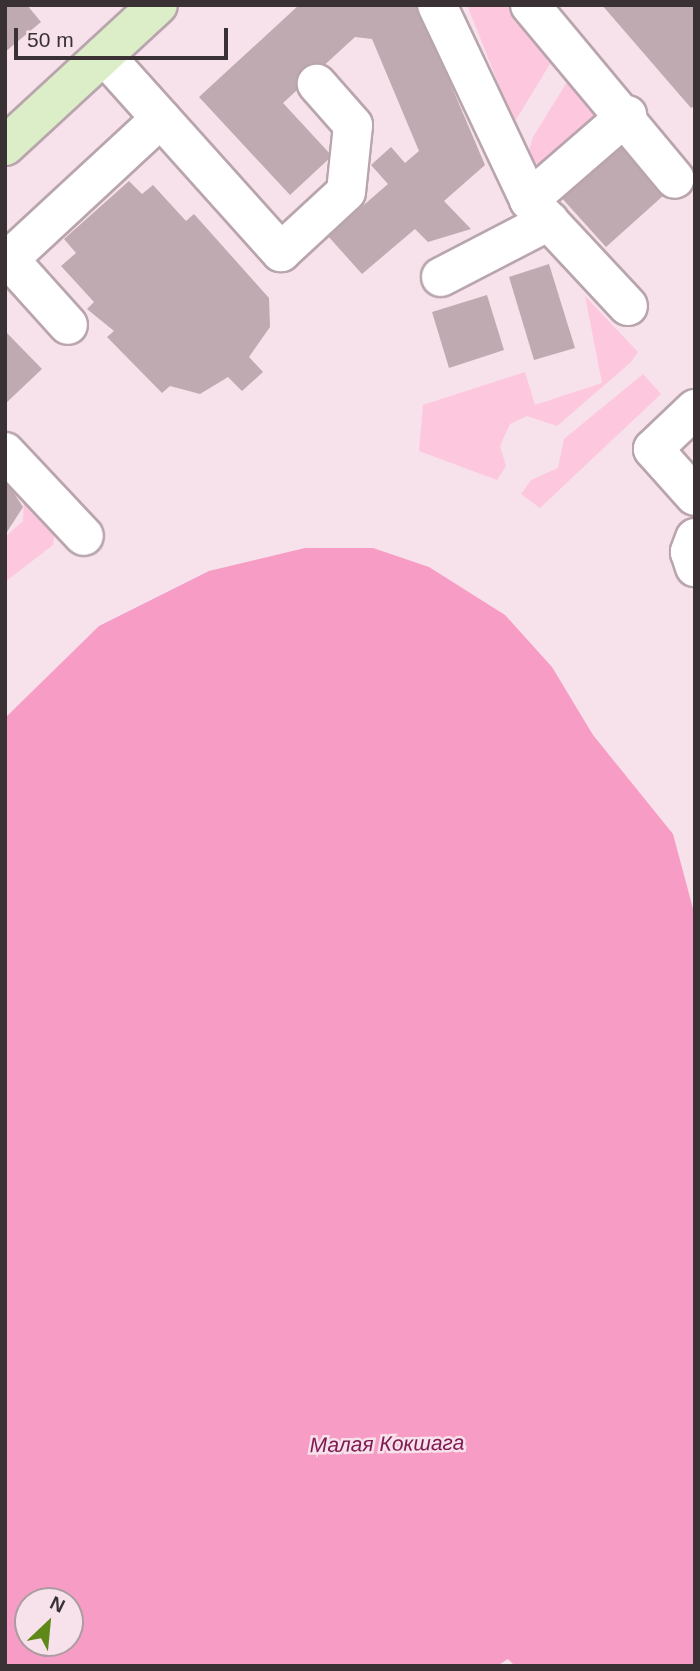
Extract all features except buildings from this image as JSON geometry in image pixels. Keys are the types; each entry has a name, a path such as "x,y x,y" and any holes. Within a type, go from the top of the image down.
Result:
{"main road":[{"path":"5,146 158,5"}],"street":[{"path":"437,5 539,210 628,306"},
{"path":"530,5 627,115 675,179"},
{"path":"104,55 281,252 346,192 353,125 317,84"},
{"path":"441,277 539,210 627,115"},
{"path":"68,325 7,257 161,118"},
{"path":"695,409 653,449 695,496"},
{"path":"5,452 84,536"},
{"path":"695,538 690,552 695,567"}],"shaded area":[{"path":"467,5 515,5 556,54 514,123"},
{"path":"572,74 602,120 553,167 537,164 528,154 533,137"},
{"path":"585,296 638,352 630,363 557,426 527,416 510,424 500,446 506,466 497,480 419,451 423,405 525,372 535,405 602,383"},
{"path":"643,374 661,394 540,508 521,494 531,480 558,468 564,439"},
{"path":"24,496 55,528 53,545 5,582 5,537 23,521"}],"water":[{"name":"Малая Кокшага","path":"305,548 373,548 429,567 505,615 552,667 593,735 673,834 695,916 695,1666 515,1666 508,1659 497,1666 5,1666 5,718 99,626 209,571"}]}
